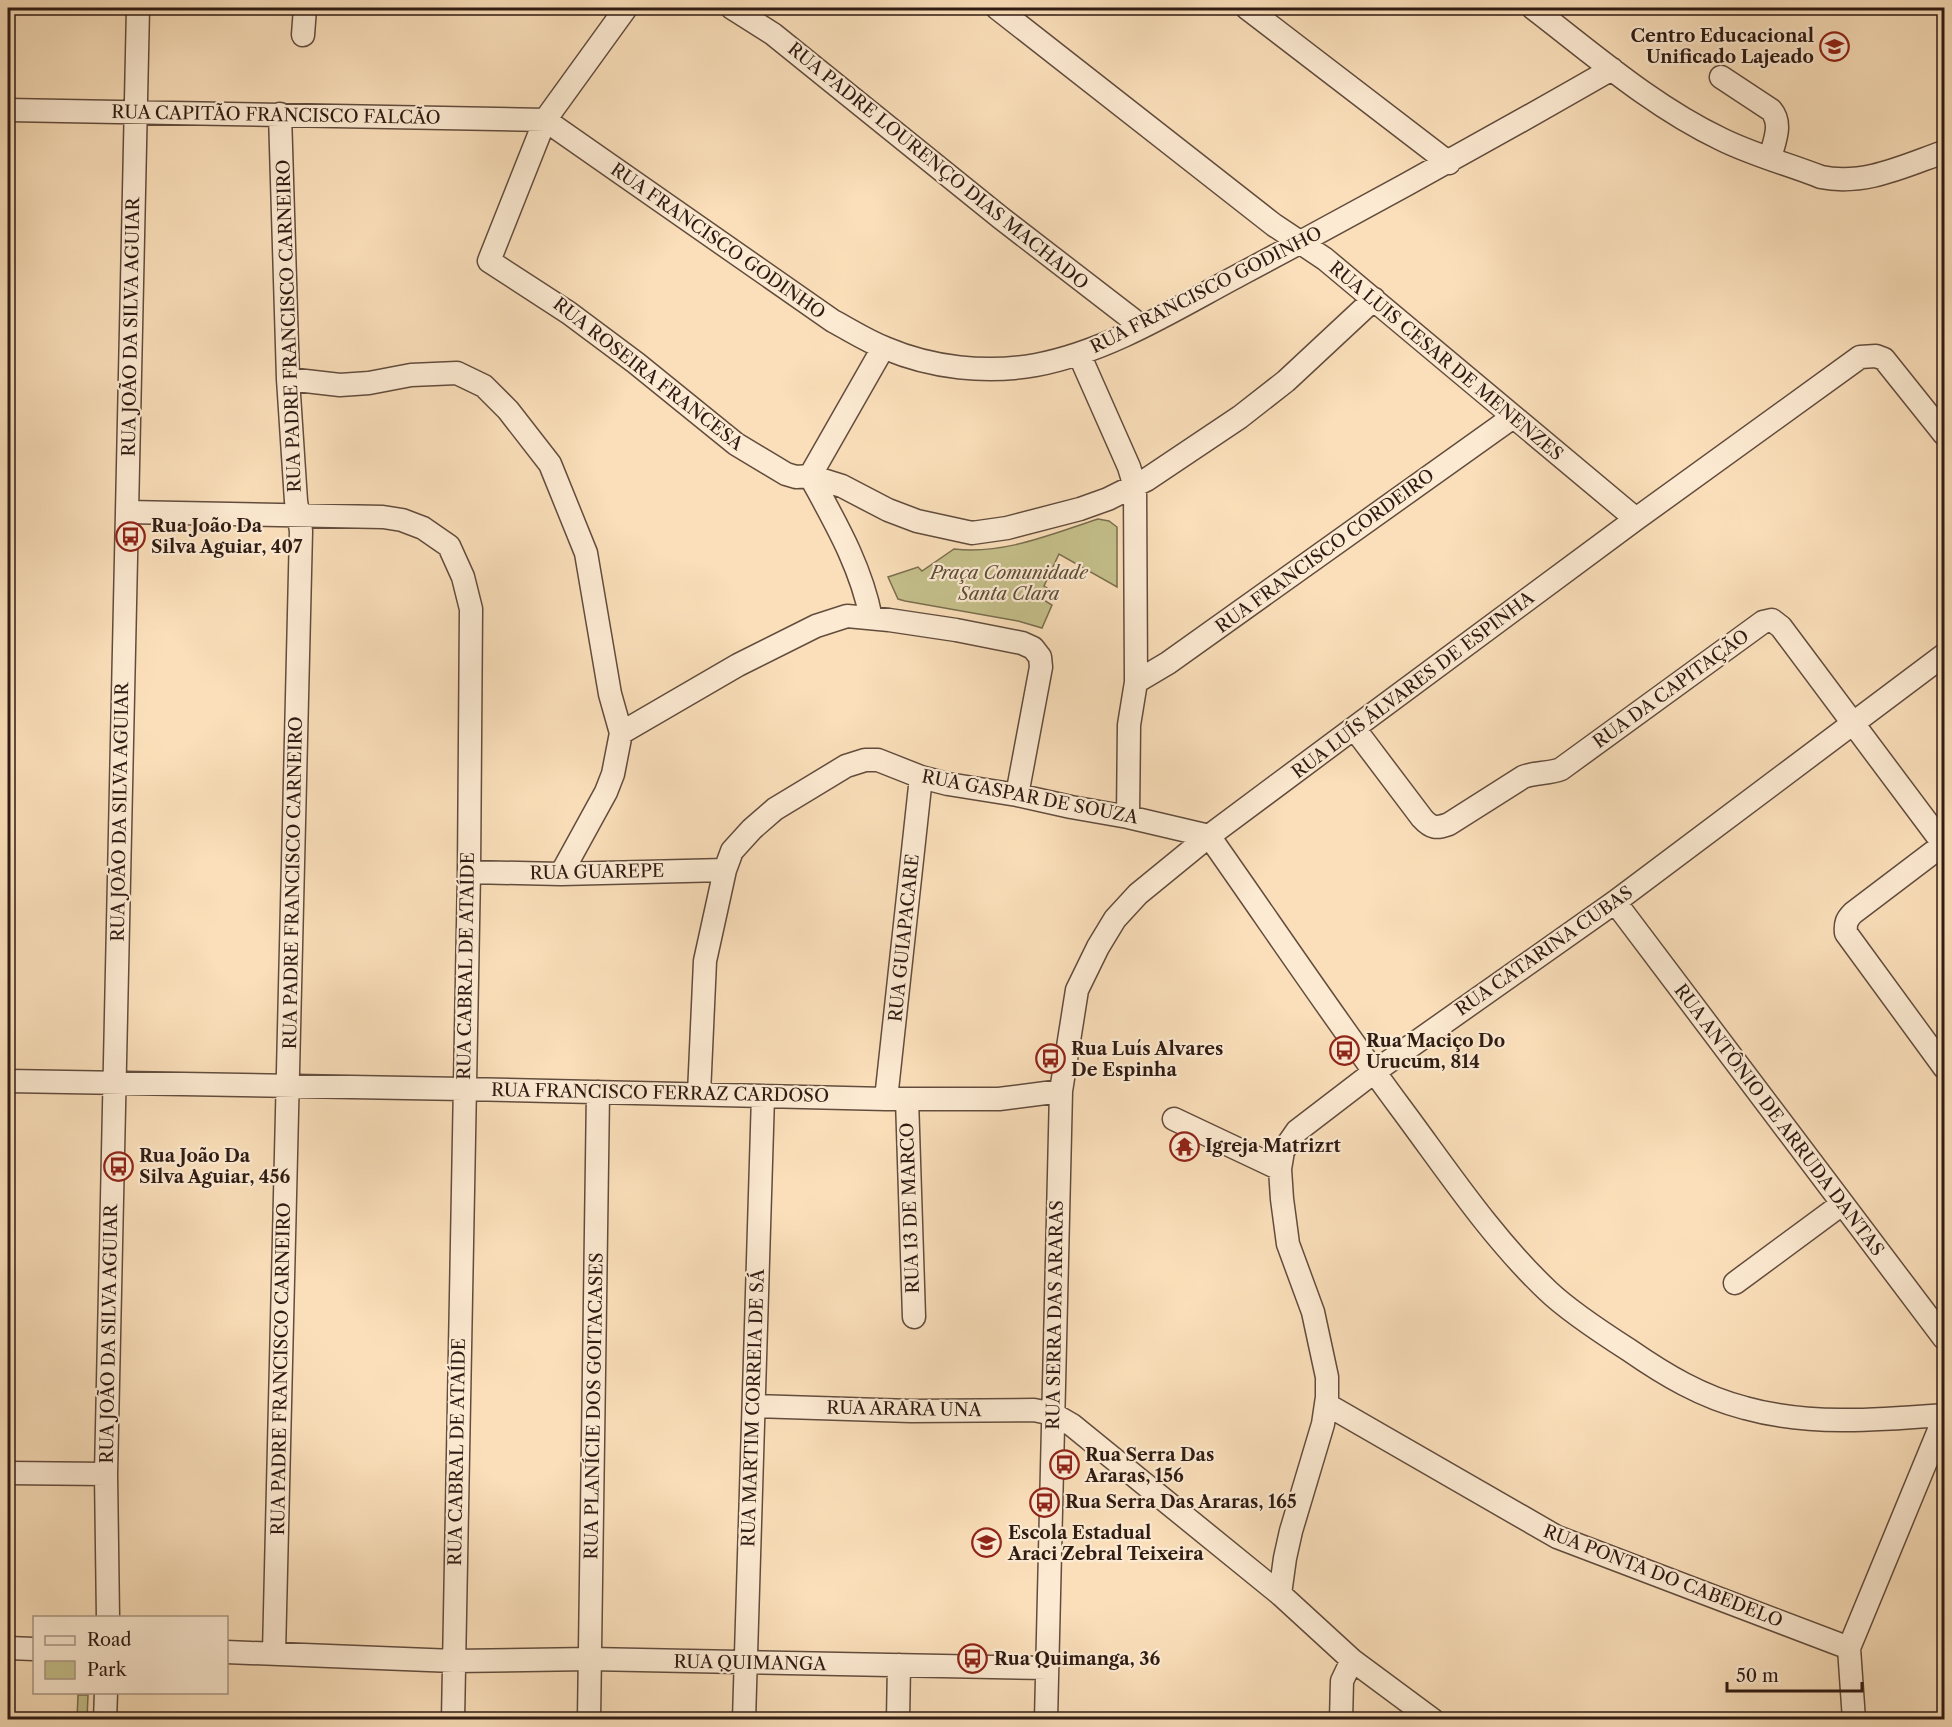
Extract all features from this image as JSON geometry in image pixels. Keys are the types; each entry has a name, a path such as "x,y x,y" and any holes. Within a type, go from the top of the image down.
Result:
{"street":[{"name":"RUA JOÃO DA SILVA AGUIAR","path":"108,1616 106,1474 138,8"},
{"path":"303,35 305,8"},
{"path":"545,120 626,8"},
{"name":"RUA PADRE LOURENÇO DIAS MACHADO","path":"732,8 773,34 1000,218 1141,326"},
{"name":"RUA LUIS CESAR DE MENENZES","path":"997,8 1274,225 1301,242 1374,299 1636,519"},
{"path":"1247,8 1449,163"},
{"path":"1533,8 1612,69 1697,127 1723,140 1821,177 1848,180 1873,177 1944,152"},
{"name":"RUA FRANCISCO GODINHO","path":"545,120 833,321 883,348 943,366 994,369 1035,365 1079,354 1141,326 1449,163 1612,69"},
{"path":"1721,77 1771,110 1777,117 1778,126 1770,158"},
{"name":"RUA CAPITÃO FRANCISCO FALCÃO","path":"8,110 545,120"},
{"name":"RUA PADRE FRANCISCO CARNEIRO","path":"274,1653 299,663 299,515 296,501 288,379 280,114"},
{"name":"RUA ROSEIRA FRANCESA","path":"545,120 489,261 569,313 636,363 736,444 786,474 796,477 810,476 842,486 888,510 917,521 972,533 1007,528 1080,509 1135,486 1189,453 1286,381 1374,299"},
{"path":"872,618 862,580 850,550 810,476 883,348"},
{"path":"1079,354 1129,467 1135,486 1136,681 1129,725 1128,817"},
{"name":"RUA LUÍS ÁLVARES DE ESPINHA","path":"1061,1091 1077,990 1114,919 1138,894 1209,836 1354,728 1636,519 1860,357 1876,356 1884,359 1944,434"},
{"path":"288,379 340,385 369,383 411,375 457,372 484,386 508,410 550,464 586,553 610,694 621,733 613,774 606,792 561,874"},
{"name":"RUA FRANCISCO CORDEIRO","path":"1136,681 1168,663 1513,417"},
{"name":"RUA CABRAL DE ATAÍDE","path":"127,512 383,517 402,520 423,528 449,546 463,578 471,609 469,872 463,1089 453,1719"},
{"path":"621,733 738,665 816,626 847,616 956,630 1022,643 1033,648 1040,657 1041,667 1017,795"},
{"name":"RUA DA CAPITAÇÃO","path":"1354,728 1422,818 1429,825 1439,828 1529,774 1551,773 1561,769 1763,622 1772,620 1781,627 1944,845"},
{"name":"RUA CATARINA CUBAS","path":"1280,1594 1291,1531 1323,1424 1328,1377 1313,1312 1288,1244 1280,1169 1283,1151 1297,1131 1374,1072 1615,902 1944,655"},
{"name":"RUA GASPAR DE SOUZA","path":"699,1094 705,961 725,870 732,851 775,809 846,766 865,760 878,760 921,777 948,784 1128,817 1209,836"},
{"name":"RUA GUIAPACARE","path":"897,1099 921,777"},
{"path":"1209,836 1374,1072 1499,1240 1549,1292 1664,1374 1705,1395 1745,1408 1786,1417 1879,1420 1944,1416 1849,1648 1854,1719"},
{"path":"1944,845 1853,913 1847,919 1845,926 1846,933 1944,1067"},
{"name":"RUA GUAREPE","path":"469,872 561,874 725,870"},
{"name":"RUA ANTÔNIO DE ARRUDA DANTAS","path":"1615,902 1944,1338"},
{"name":"RUA FRANCISCO FERRAZ CARDOSO","path":"8,1081 897,1099 999,1099 1061,1091"},
{"name":"RUA SERRA DAS ARARAS","path":"1046,1719 1061,1091"},
{"name":"RUA PLANÍCIE DOS GOITACASES","path":"589,1719 598,1092"},
{"name":"RUA MARTIM CORREIA DE SÁ","path":"744,1719 763,1095"},
{"name":"RUA 13 DE MARCO","path":"897,1099 914,1317"},
{"path":"1174,1119 1280,1169"},
{"path":"1735,1283 1842,1204"},
{"name":"RUA PONTA DO CABEDELO","path":"1326,1404 1557,1537 1849,1648"},
{"name":"RUA ARARA UNA","path":"754,1406 910,1411 1034,1410 1053,1414"},
{"path":"1053,1414 1072,1425 1280,1594 1352,1659 1433,1719"},
{"path":"8,1473 106,1474"},
{"path":"8,1648 33,1649"},
{"name":"RUA QUIMANGA","path":"228,1652 454,1661 590,1659 1047,1668"},
{"path":"1341,1719 1341,1681 1352,1659"},
{"path":"898,1719 899,1665"},
{"path":"105,1719 106,1694"}],"green space":[{"name":"Praça Comunidade Santa Clara","path":"1098,519 1109,521 1117,527 1117,587 1059,554 1044,586 1047,588 1042,599 1052,605 1042,628 1018,621 898,599 888,577 918,567 922,571 954,549 991,549 1009,546 1045,537"},
{"path":"78,1695 88,1695 87,1719 77,1719"}],"place":[{"name":"Centro Educacional Unificado Lajeado","path":"1835,46"},
{"name":"Rua João Da Silva Aguiar, 407","path":"130,536"},
{"name":"Rua Maciço Do Urucum, 814","path":"1345,1051"},
{"name":"Rua Luís Alvares De Espinha","path":"1050,1059"},
{"name":"Igreja Matrizrt","path":"1184,1146"},
{"name":"Rua João Da Silva Aguiar, 456","path":"118,1166"},
{"name":"Rua Serra Das Araras, 156","path":"1064,1465"},
{"name":"Rua Serra Das Araras, 165","path":"1044,1502"},
{"name":"Escola Estadual Araci Zebral Teixeira","path":"987,1543"},
{"name":"Rua Quimanga, 36","path":"973,1659"}]}
